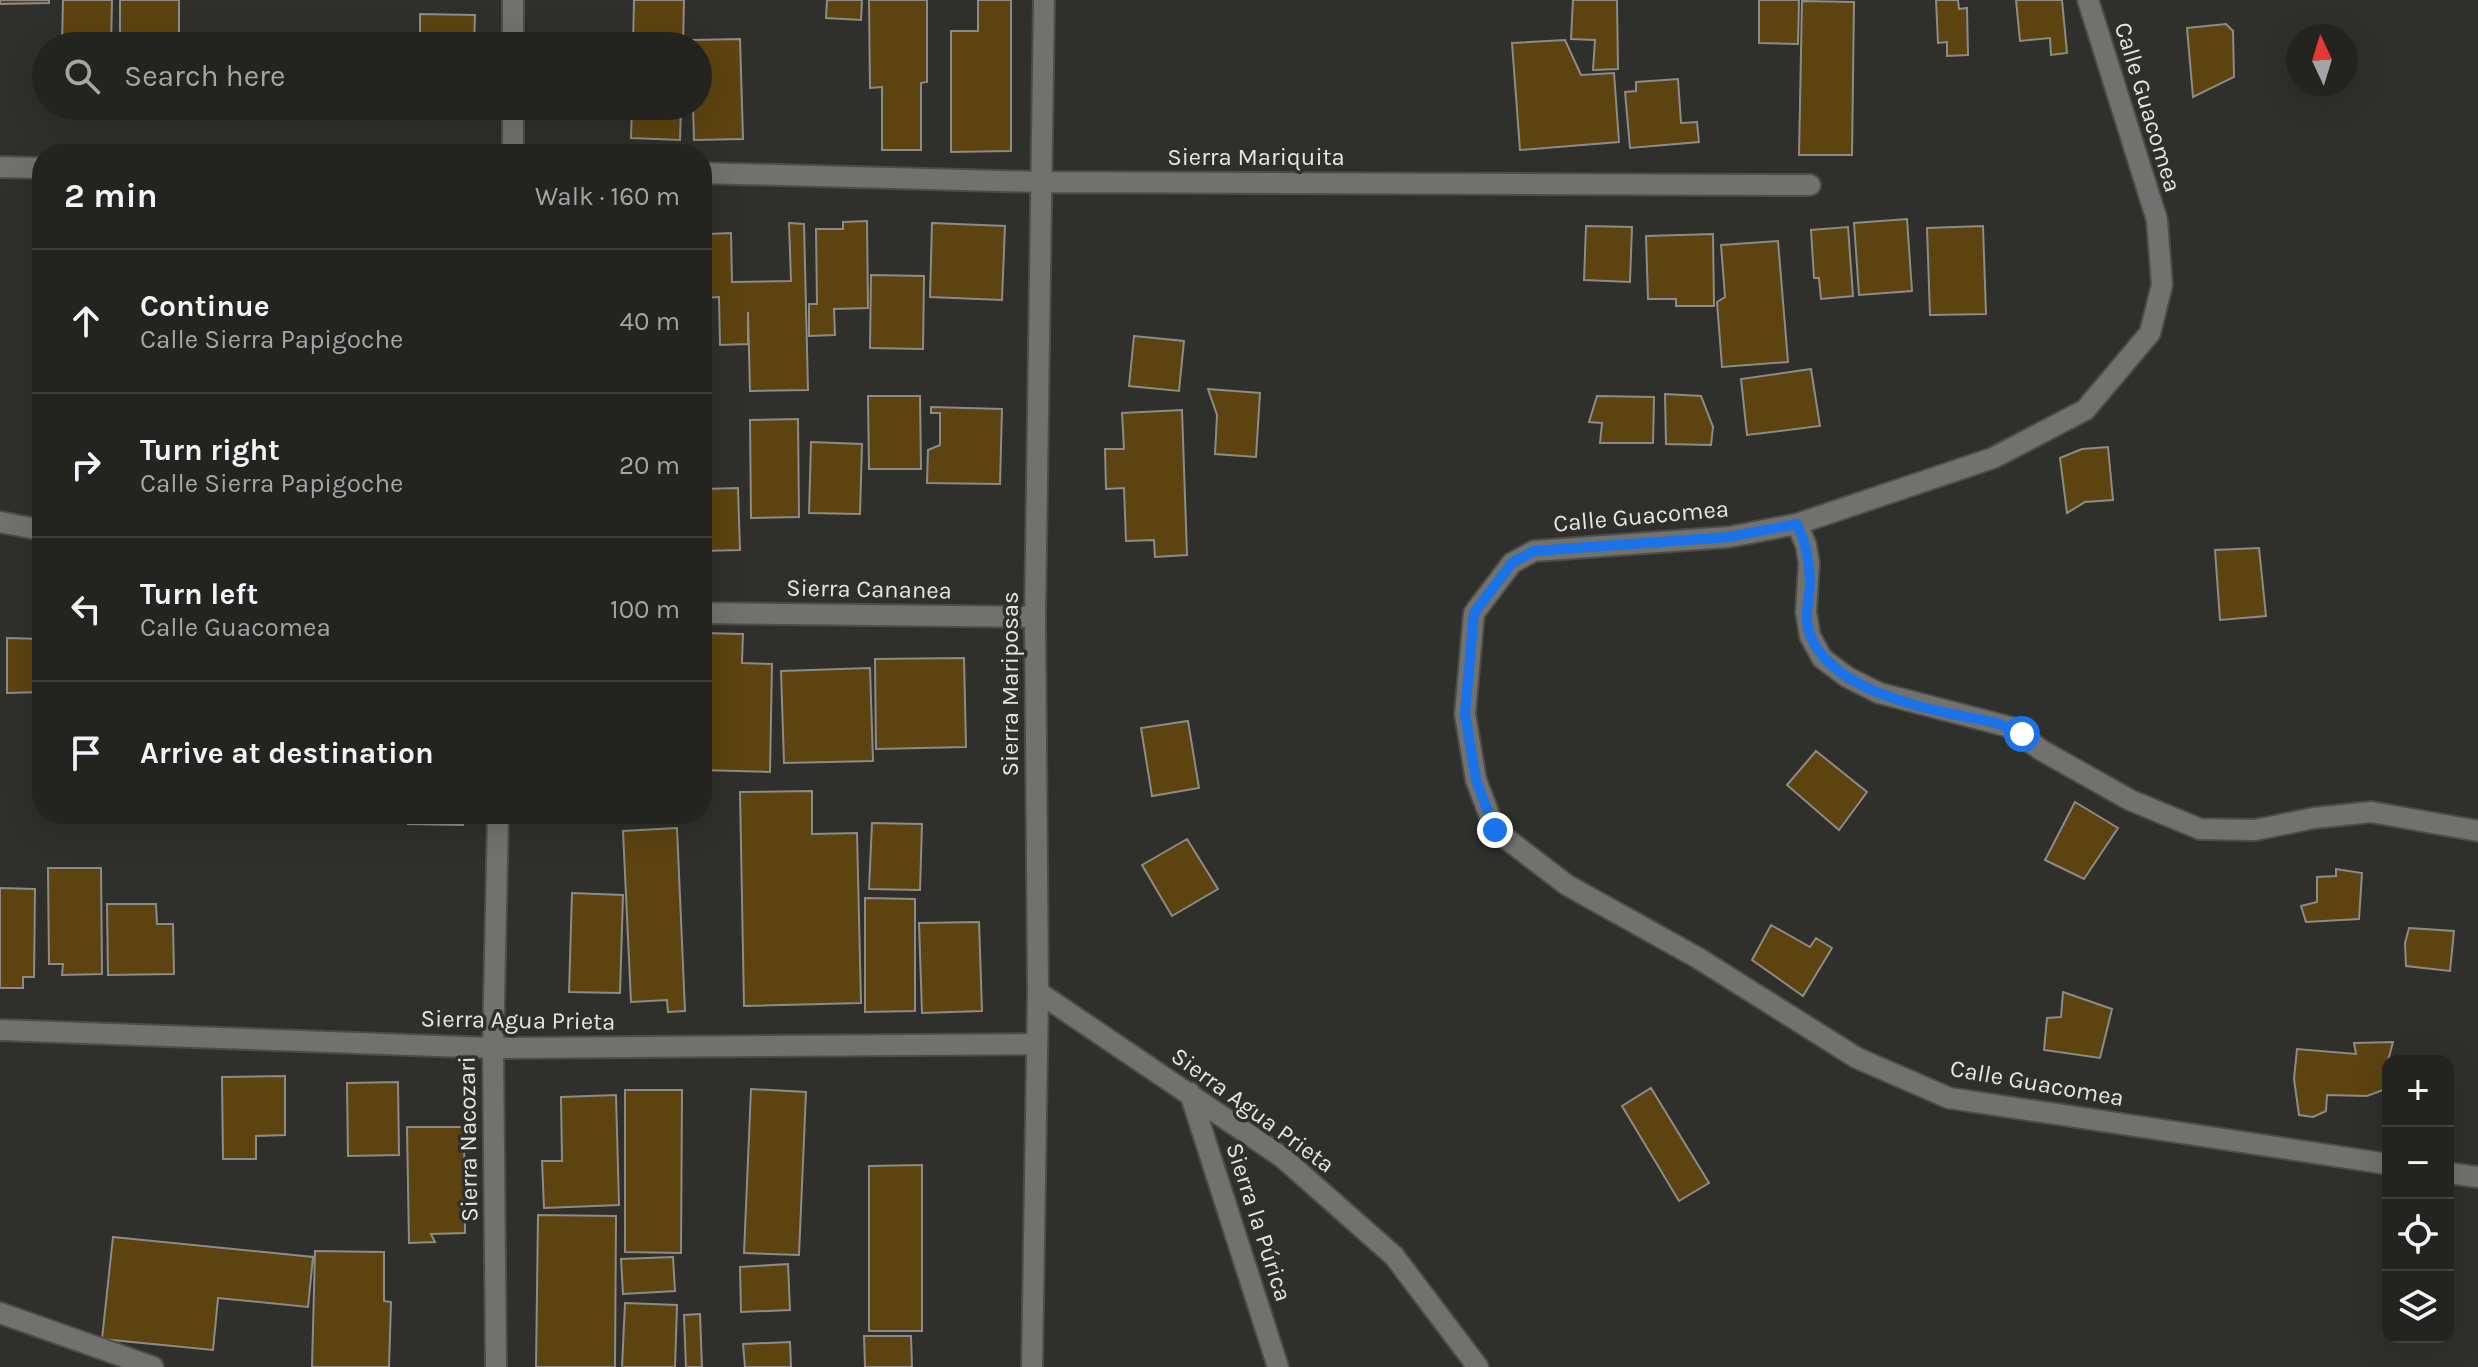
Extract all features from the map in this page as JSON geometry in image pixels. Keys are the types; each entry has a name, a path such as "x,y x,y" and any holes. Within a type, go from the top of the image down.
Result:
{"street":[{"path":"513,0 513,32"},
{"name":"Sierra Mariposas","path":"1032,1367 1038,992 1035,617 1044,0"},
{"name":"Calle Guacomea","path":"2088,0 2157,220 2162,285 2150,333 2085,410 1993,458 1797,524 1729,537 1534,551 1512,563 1474,613 1465,714 1476,780 1495,830 1567,885 1698,958 1857,1058 1949,1098 2382,1163"},
{"path":"513,120 513,144"},
{"path":"0,167 32,168"},
{"name":"Sierra Mariquita","path":"712,173 1040,182 1810,185"},
{"path":"0,522 32,528"},
{"path":"1797,524 1806,545 1809,563 1806,612 1810,636 1822,658 1847,677 1879,693 2010,727 2041,750 2130,800 2200,829 2255,830 2314,818 2371,812 2478,831"},
{"name":"Sierra Cananea","path":"712,613 1035,617"},
{"name":"Sierra Nacozari","path":"496,1367 493,1048 498,824"},
{"name":"Sierra Agua Prieta","path":"1038,992 1282,1157 1394,1256 1478,1367"},
{"name":"Sierra Agua Prieta","path":"0,1030 493,1048 1036,1044"},
{"name":"Sierra la Púrica","path":"1190,1093 1278,1367"},
{"path":"2454,1174 2478,1177"},
{"path":"0,1313 153,1367"}],"building":[{"path":"0,0 49,0 49,3 0,4"},
{"path":"63,0 112,0 111,32 62,32"},
{"path":"120,0 179,0 179,32 120,32"},
{"path":"634,0 684,0 683,32 633,32"},
{"path":"827,0 862,0 861,20 826,18"},
{"path":"869,0 927,0 927,82 921,83 921,150 882,150 882,87 870,88"},
{"path":"978,0 1011,0 1011,151 951,152 951,31 978,31"},
{"path":"1573,0 1617,0 1618,69 1593,70 1595,40 1571,39"},
{"path":"1759,0 1799,0 1798,44 1759,43"},
{"path":"1936,0 1958,0 1959,9 1967,8 1968,55 1947,56 1947,42 1938,43"},
{"path":"2016,0 2062,0 2067,53 2051,55 2050,38 2020,41"},
{"path":"1802,1 1854,2 1852,155 1799,155"},
{"path":"420,14 475,15 474,32 420,32"},
{"path":"2226,24 2233,31 2234,77 2193,97 2187,28"},
{"path":"740,39 743,139 694,140 693,120 712,120 712,40"},
{"path":"1565,40 1581,75 1614,73 1619,142 1520,150 1512,43"},
{"path":"1678,79 1681,123 1697,122 1699,142 1630,148 1625,92 1636,91 1636,82"},
{"path":"632,120 681,120 680,140 631,138"},
{"path":"1907,219 1912,291 1859,295 1854,223"},
{"path":"867,221 868,308 834,309 835,335 809,336 809,304 817,304 816,229 843,229 843,222"},
{"path":"789,223 804,224 808,390 750,391 748,312 748,344 720,345 719,297 712,297 712,234 731,233 732,282 791,281"},
{"path":"932,223 1005,226 1002,300 930,297"},
{"path":"1586,226 1632,227 1630,282 1584,280"},
{"path":"1983,226 1986,314 1930,315 1927,228"},
{"path":"1848,227 1853,296 1821,299 1819,278 1814,278 1811,230"},
{"path":"1713,234 1714,306 1676,306 1676,299 1648,299 1646,236"},
{"path":"1778,241 1788,362 1722,367 1717,302 1725,297 1721,245"},
{"path":"871,275 924,276 923,349 870,348"},
{"path":"1134,336 1184,341 1179,391 1129,386"},
{"path":"1811,369 1820,426 1747,435 1741,379"},
{"path":"1208,389 1260,393 1256,457 1215,454 1217,415"},
{"path":"1665,394 1701,396 1713,427 1711,445 1666,444"},
{"path":"868,396 920,396 921,469 869,469"},
{"path":"1597,396 1654,397 1653,443 1600,443 1602,423 1589,422"},
{"path":"931,407 1002,409 1000,484 927,483 928,450 940,445 940,413 931,413"},
{"path":"1182,410 1187,555 1155,557 1154,540 1126,541 1124,488 1106,489 1105,449 1124,449 1122,413"},
{"path":"798,419 799,517 751,518 750,420"},
{"path":"811,442 862,444 860,514 809,513"},
{"path":"2108,447 2113,500 2085,502 2067,513 2060,458 2082,449"},
{"path":"738,488 740,550 712,551 712,489"},
{"path":"2259,548 2266,616 2220,620 2215,550"},
{"path":"712,633 743,634 742,663 772,664 770,772 712,770"},
{"path":"7,638 32,639 32,692 7,693"},
{"path":"964,658 966,747 876,749 875,659"},
{"path":"870,668 873,761 784,763 781,671"},
{"path":"1188,721 1199,788 1152,796 1141,728"},
{"path":"1816,751 1867,792 1839,830 1787,785"},
{"path":"812,791 812,834 857,833 861,1003 744,1006 740,792"},
{"path":"2075,802 2118,828 2084,879 2045,860"},
{"path":"872,823 922,824 920,890 869,889"},
{"path":"677,828 685,1011 668,1012 667,1000 631,1002 623,831"},
{"path":"1187,839 1218,889 1172,916 1142,865"},
{"path":"48,868 101,868 102,974 62,975 63,964 49,964"},
{"path":"2336,869 2362,873 2359,919 2306,922 2301,906 2317,902 2317,877 2336,876"},
{"path":"0,888 35,889 34,977 23,977 23,988 0,988"},
{"path":"572,893 623,895 620,993 569,992"},
{"path":"865,898 915,899 915,1011 865,1012"},
{"path":"107,904 156,904 157,924 173,924 174,974 108,975"},
{"path":"979,922 982,1011 922,1013 919,923"},
{"path":"1771,925 1810,947 1816,938 1832,948 1803,996 1752,960"},
{"path":"2409,928 2454,931 2450,971 2406,966 2405,943"},
{"path":"2063,992 2112,1009 2100,1058 2044,1050 2047,1018 2061,1017"},
{"path":"2393,1042 2390,1055 2382,1055 2382,1090 2367,1096 2327,1095 2326,1111 2313,1117 2299,1115 2294,1079 2297,1049 2356,1054 2354,1043"},
{"path":"285,1076 285,1135 256,1136 256,1159 223,1159 222,1077"},
{"path":"398,1082 399,1155 348,1156 347,1083"},
{"path":"1651,1088 1709,1183 1679,1201 1622,1106"},
{"path":"751,1089 806,1092 799,1255 744,1253"},
{"path":"625,1090 682,1090 681,1253 625,1252"},
{"path":"616,1095 619,1205 544,1208 542,1161 562,1161 561,1097"},
{"path":"407,1127 464,1127 465,1233 431,1234 435,1242 409,1243"},
{"path":"922,1165 922,1331 869,1331 869,1166"},
{"path":"538,1215 616,1216 615,1367 536,1367"},
{"path":"113,1237 313,1257 308,1307 218,1298 213,1350 102,1339"},
{"path":"315,1251 384,1252 384,1301 391,1302 389,1367 312,1367"},
{"path":"673,1257 675,1291 623,1294 621,1259"},
{"path":"788,1264 790,1310 741,1312 740,1267"},
{"path":"625,1303 677,1305 675,1367 622,1367"},
{"path":"700,1314 702,1367 686,1367 684,1315"},
{"path":"864,1336 911,1336 912,1367 865,1367"},
{"path":"790,1342 791,1367 745,1367 743,1344"}],"route":[{"path":"1495,830 1476,780 1465,714 1474,613 1512,563 1534,551 1729,537 1797,524 1806,545 1809,563 1806,612 1810,636 1822,658 1847,677 1879,693 1949,713 1988,720 2022,734"}]}
